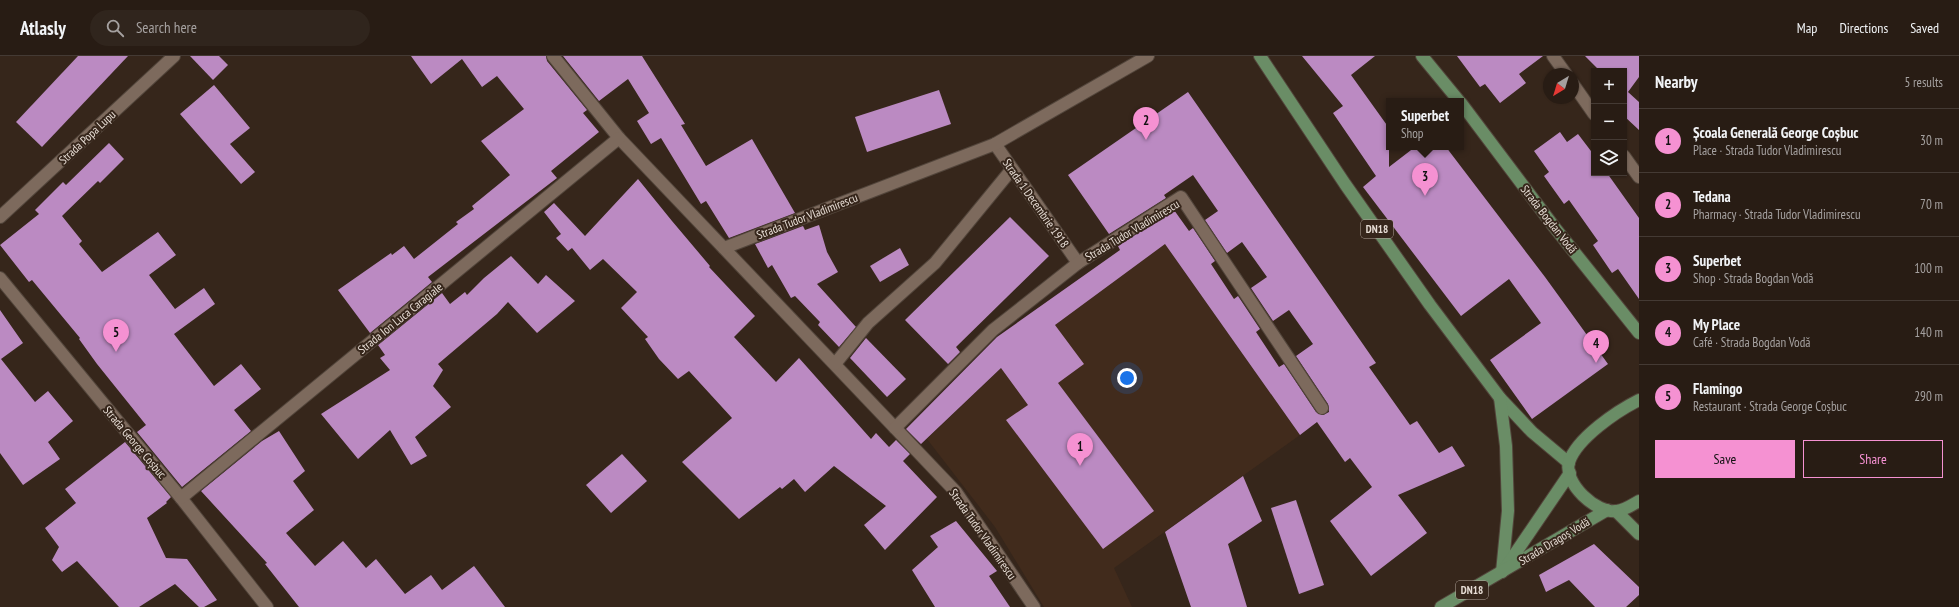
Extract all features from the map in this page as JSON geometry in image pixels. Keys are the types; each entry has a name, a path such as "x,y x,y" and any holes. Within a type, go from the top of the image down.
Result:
{"main road":[{"name":"DN18","path":"1260,56 1430,305 1500,398 1569,468"},
{"name":"Strada Bogdan Vodă","path":"1422,56 1457,98"},
{"name":"Strada Bogdan Vodă","path":"1464,107 1555,228 1639,332"},
{"path":"1500,398 1506,446 1508,511 1502,572"},
{"name":"Strada Dragoș Vodă","path":"1502,572 1569,468 1578,446 1587,437 1623,409 1639,400"},
{"path":"1569,468 1574,485 1582,495 1593,504 1612,511 1639,534"},
{"name":"Strada Dragoș Vodă","path":"1441,607 1612,511 1626,508 1639,501"}],"street":[{"name":"Strada Popa Lupu","path":"0,217 174,56"},
{"name":"Strada Tudor Vladimirescu","path":"553,56 620,138 956,492 1034,607"},
{"name":"Strada Tudor Vladimirescu","path":"724,248 995,144 1148,56"},
{"path":"1553,56 1562,68"},
{"path":"1579,93 1591,110"},
{"name":"Strada Ion Luca Caragiale","path":"181,498 620,138"},
{"name":"Strada 1 Decembrie 1918","path":"995,144 1078,263"},
{"path":"1627,160 1639,177"},
{"path":"835,364 868,323 934,263 1012,169"},
{"name":"Strada Tudor Vladimirescu","path":"896,428 993,330 1078,263 1182,197 1322,408"},
{"name":"Strada George Coșbuc","path":"0,278 181,498 267,607"}],"shaded area":[{"path":"1165,244 1300,435 1114,568 1132,607 1044,607 995,527 927,439 1018,352"}],"building":[{"path":"78,56 128,56 42,147 16,122"},
{"path":"190,56 219,56 228,65 213,80"},
{"path":"411,56 546,56 547,61 587,110 583,113 599,132 551,171 557,178 428,277 432,282 370,333 338,290 391,253 392,255 404,246 414,259 458,224 456,222 474,209 472,206 510,175 481,141 524,109 497,76 482,87 462,59 431,84"},
{"path":"563,56 642,56 685,124 681,125 706,166 752,139 795,213 729,238 706,201 701,204 661,138 651,144 637,121 649,113 628,79 599,101"},
{"path":"1302,56 1375,56 1351,75 1386,124 1386,150 1389,150 1389,167 1411,150 1448,150 1545,277 1608,364 1532,419 1490,360 1541,323 1509,279 1461,316 1363,187 1376,176 1333,113 1343,106"},
{"path":"1457,56 1543,56 1519,74 1526,83 1500,103 1485,84 1480,87"},
{"path":"1585,56 1639,56 1639,77 1628,92 1639,102 1639,130 1627,119 1627,68 1597,68"},
{"path":"214,85 250,128 230,144 255,172 241,184 180,114"},
{"path":"939,90 951,124 867,152 855,117"},
{"path":"1188,92 1376,363 1369,367 1410,425 1417,421 1439,453 1452,446 1465,466 1398,495 1427,533 1371,576 1330,521 1372,487 1350,458 1345,462 1317,422 1300,435 1165,244 1055,325 1084,364 1058,383 1154,511 1103,549 1006,420 1028,405 1001,368 921,444 906,429 997,337 1120,250 1118,246 1174,210 1189,231 1193,228 1215,261 1211,264 1234,299 1238,296 1260,329 1256,332 1279,367 1284,364 1316,412 1323,415 1329,412 1328,404 1296,356 1313,344 1289,310 1273,321 1251,288 1267,277 1242,242 1227,253 1205,220 1218,211 1193,175 1164,195 1166,198 1109,234 1068,175"},
{"path":"1560,132 1567,142 1578,134 1591,151 1591,176 1609,176 1639,218 1639,299 1618,269 1612,273 1593,245 1598,241 1569,200 1564,204 1544,176 1549,172 1534,151"},
{"path":"109,143 124,159 100,183 98,181 62,216 82,241 79,244 102,272 158,232 176,255 149,275 175,309 204,288 215,304 174,334 214,386 241,364 261,389 234,410 251,431 182,487 137,432 146,425 97,364 79,339 80,338 32,280 29,282 0,245 39,214 35,210 63,182 66,185"},
{"path":"638,179 710,266 709,267 755,316 734,337 776,382 799,358 871,439 876,433 889,447 896,440 910,454 903,461 937,497 885,550 864,525 886,506 834,466 805,492 794,479 782,489 780,487 739,519 682,462 732,418 689,371 678,379 659,359 645,339 648,337 621,308 637,292 603,259 590,270 572,248 568,251 556,238 561,234 544,212 554,203 585,236"},
{"path":"1010,217 1049,256 956,347 960,352 948,364 905,320"},
{"path":"819,225 827,252 838,272 817,284 856,327 839,347 818,325 820,322 795,296 791,298 772,265 768,268 755,244 803,226 805,230"},
{"path":"900,248 909,265 880,282 870,266"},
{"path":"511,256 538,284 546,275 575,301 537,333 508,302 497,314 438,364 443,370 433,386 451,407 415,437 427,456 411,465 390,430 358,459 321,414 390,370 380,358 385,355 378,345 442,293 450,304 465,292 467,295 484,278"},
{"path":"0,310 23,343 1,359 35,402 48,391 73,421 48,442 60,459 23,485 0,453"},
{"path":"866,338 906,379 887,397 850,358"},
{"path":"279,431 305,471 293,481 314,510 286,533 315,566 343,541 366,568 376,559 405,594 431,575 442,590 474,566 505,607 299,607 265,564 267,563 201,491 262,441"},
{"path":"125,442 171,497 166,502 167,503 147,518 166,558 187,559 217,600 204,607 199,607 175,584 139,607 119,607 77,561 62,572 52,560 59,547 45,528 76,503 65,489"},
{"path":"622,454 647,481 611,513 586,485"},
{"path":"1243,476 1262,521 1228,544 1247,607 1191,607 1165,532"},
{"path":"1296,500 1324,585 1299,594 1271,508"},
{"path":"956,521 997,571 989,576 1010,607 935,607 912,570 938,547 930,536"},
{"path":"1594,544 1639,587 1639,595 1626,607 1595,607 1569,580 1546,592 1539,575"}],"place":[{"name":"Tedana","path":"1146,140"},
{"name":"Superbet","path":"1425,196"},
{"name":"Flamingo","path":"116,352"},
{"name":"My Place","path":"1596,363"},
{"name":"Școala Generală George Coșbuc","path":"1080,466"}]}
